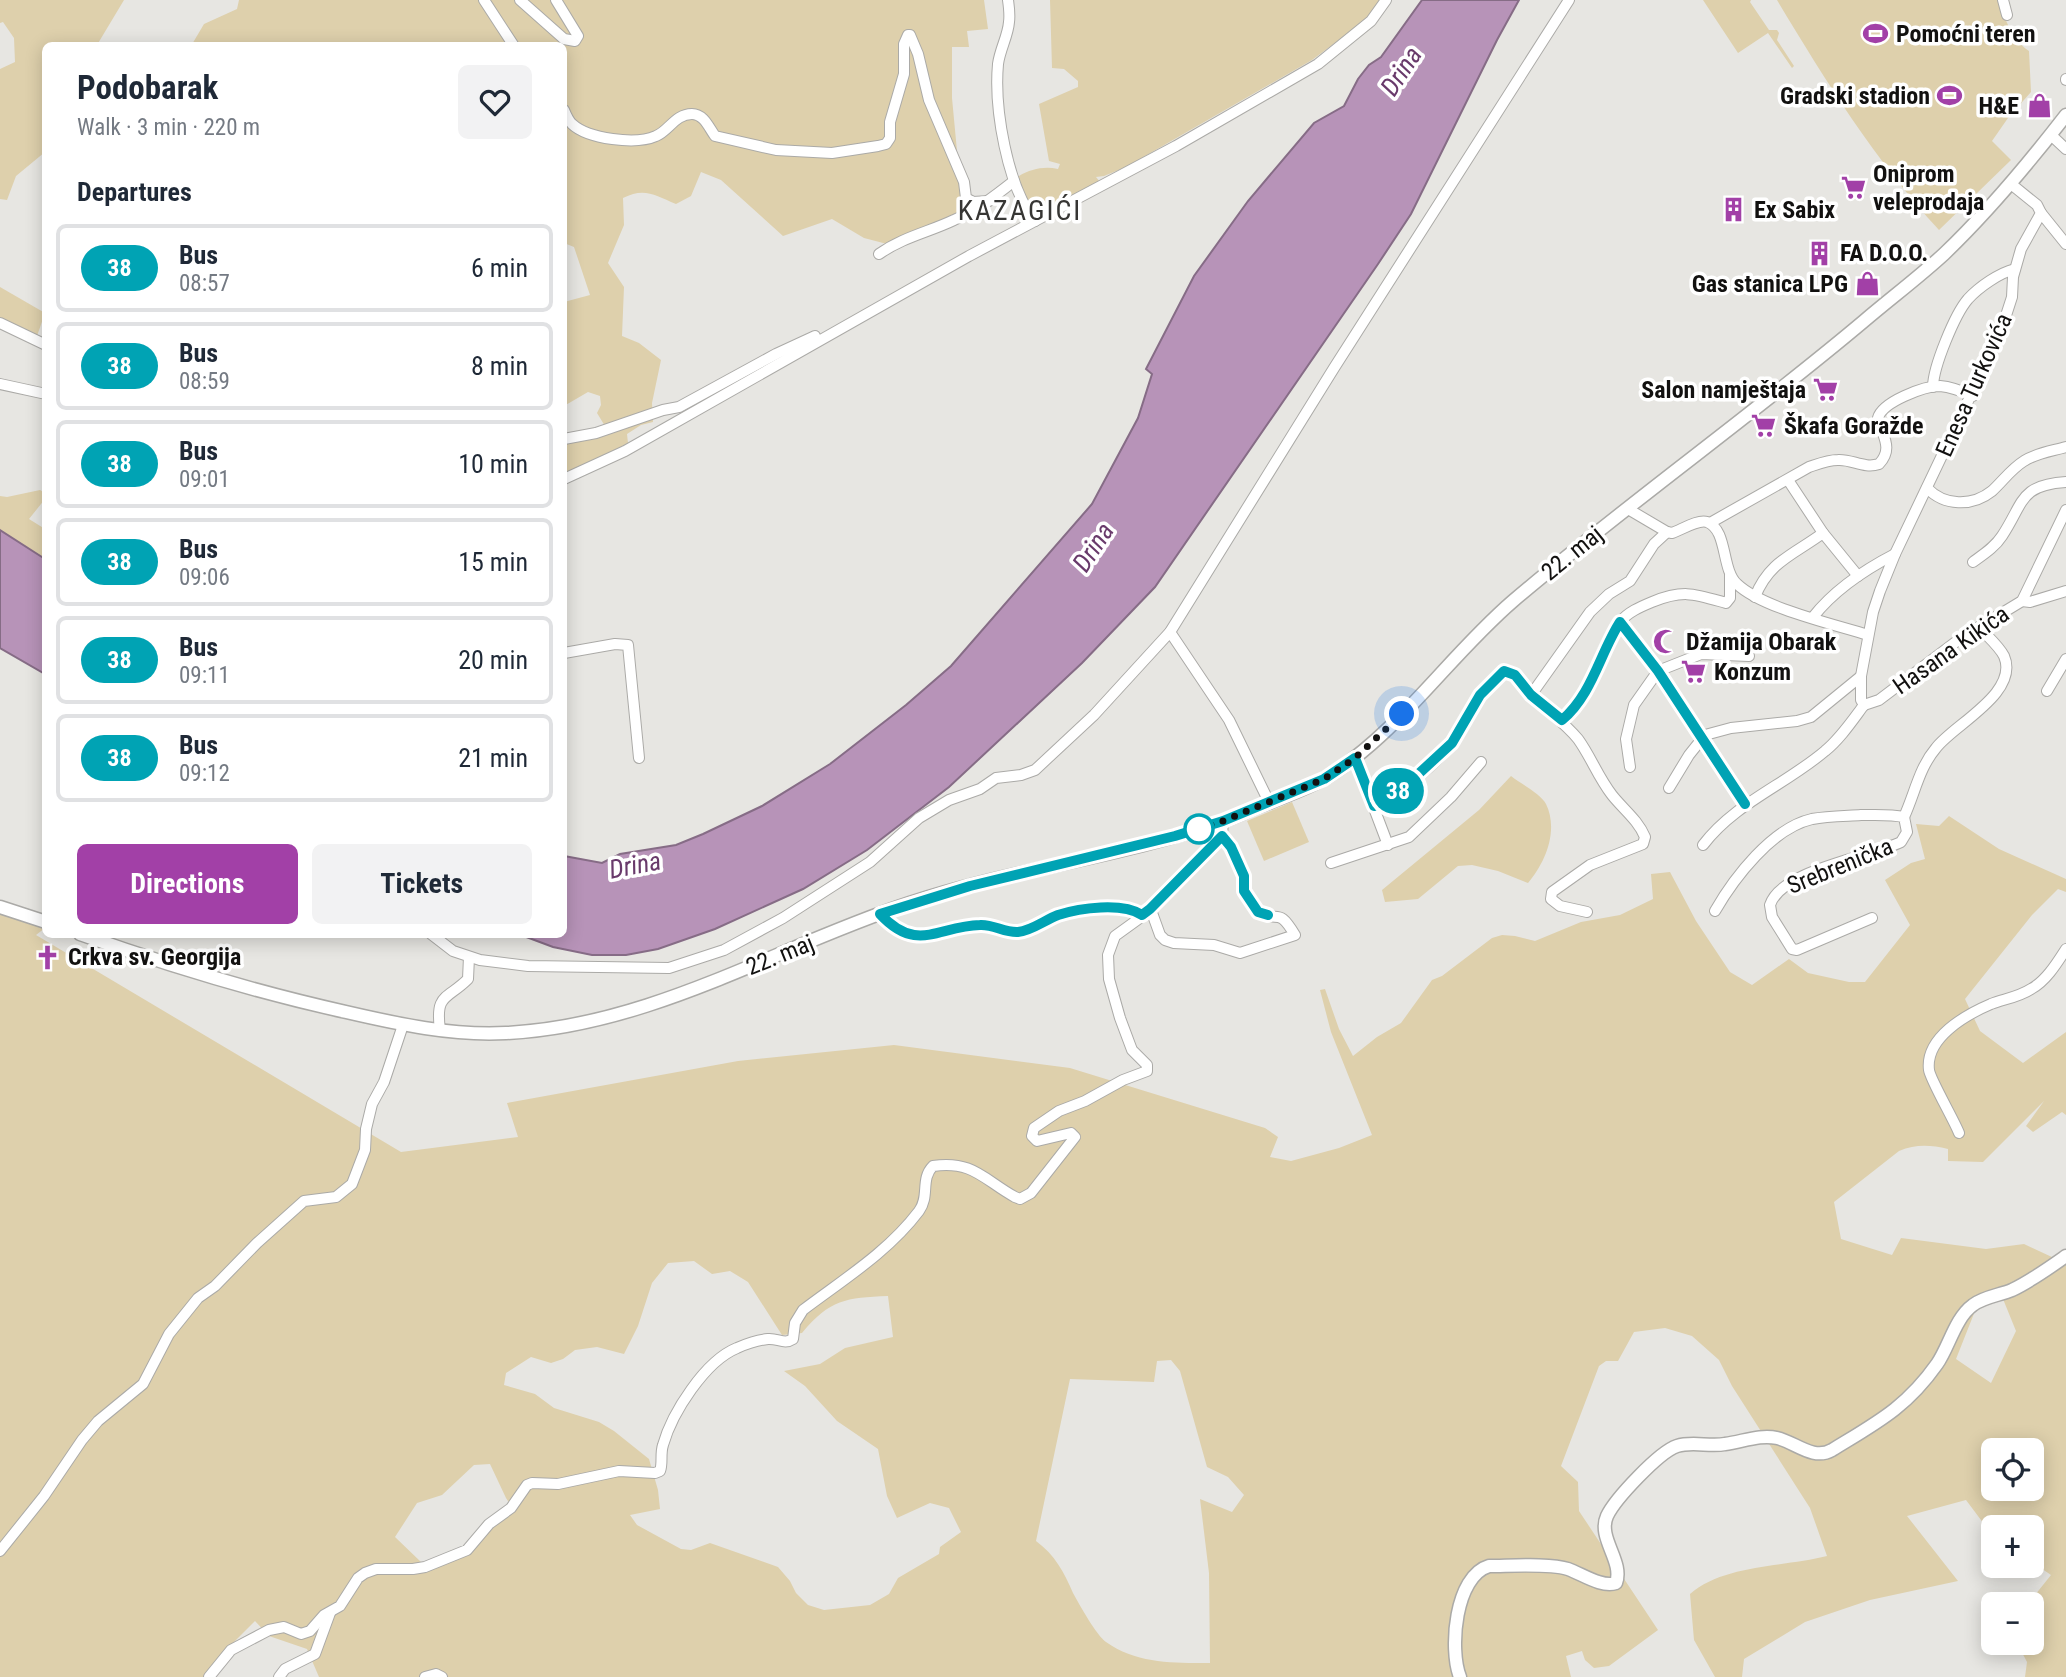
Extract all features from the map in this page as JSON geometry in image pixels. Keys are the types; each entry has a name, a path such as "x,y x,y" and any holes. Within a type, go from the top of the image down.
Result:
{"main road":[{"name":"22. maj","path":"92,938 202,975 279,997 403,1025 505,1033 553,1028 609,1016 679,994 880,914 970,886 1175,836 1223,821 1269,802 1324,779 1355,758 1390,727 1509,605 1807,369 1943,254 2011,184 2066,115"},
{"path":"0,907 42,921"},
{"path":"1460,1677 1455,1659 1454,1633 1468,1583 1482,1567 1549,1566 1564,1568 1604,1584 1616,1583 1618,1574 1605,1528 1606,1518 1662,1454 1684,1444 1718,1446 1764,1437 1787,1441 1814,1453 1830,1451 1846,1439 1882,1421 1920,1388 1972,1305 2013,1289 2066,1256"}],"street":[{"path":"484,0 511,42"},
{"path":"520,0 564,39 573,42 578,36 556,0"},
{"path":"1008,0 1010,21 1000,52 998,86 1008,162 1023,203 1035,221"},
{"path":"567,478 625,451 1035,221 1176,146 1318,64 1371,21 1386,0"},
{"path":"436,938 453,951 469,957 528,965 670,968 724,950 830,890 870,862 919,818 948,800 980,789 996,778 1035,771 1094,715 1170,632 1348,346 1569,0"},
{"path":"2003,0 2007,15"},
{"path":"567,116 572,125 616,140 653,137 674,120 692,114 703,118 715,136 763,148 824,153 878,146 886,144 890,138 890,122 904,74 904,40 910,35 918,54 929,100 964,182 966,198 973,202 989,201"},
{"path":"2051,135 2066,149"},
{"path":"879,254 914,235 952,222 989,201 1014,181"},
{"path":"2011,184 2036,205 2066,244"},
{"name":"Enesa Turkovića","path":"1864,705 1861,700 1860,677 1873,612 1895,554 1973,396 2000,334 2009,310 2015,269 2024,243 2041,213"},
{"path":"1933,387 1937,363 1968,300 2004,272 2015,269"},
{"path":"0,323 42,343"},
{"path":"567,438 596,433 679,407 775,354 849,324"},
{"path":"0,384 42,393"},
{"path":"1710,523 1824,461 1840,459 1865,466 1879,464 1886,457 1887,451 1878,414 1886,405 1933,387 1952,388 1973,396"},
{"path":"1927,488 1951,503 1976,499 1990,492 2013,468 2027,458 2066,447"},
{"path":"1788,480 1823,533 1858,576"},
{"path":"1973,562 2001,538 2021,501 2028,494 2037,487 2066,482"},
{"path":"1562,720 1579,701 1592,680 1610,638 1628,613 1666,596 1697,594 1726,603 1730,598 1730,574 1719,535 1710,523 1703,521 1672,533 1628,509"},
{"name":"Hasana Kikića","path":"1864,705 1879,700 1961,638 2022,601 2023,594 2044,559 2066,510"},
{"path":"1531,695 1590,612 1609,594 1630,580 1654,544 1667,532"},
{"path":"1755,597 1762,580 1777,563 1823,533"},
{"path":"1813,617 1825,603 1858,576 1895,554"},
{"path":"1730,574 1739,586 1755,597 1868,635"},
{"path":"2022,601 2030,602 2066,591"},
{"path":"1620,622 1658,671 1745,804"},
{"name":"Srebrenička","path":"1872,918 1797,950 1792,949 1772,917 1770,905 1778,891 1792,882 1824,868 1901,842 1907,832 1904,817 1926,761 1938,745 1989,701 2002,681 2006,667 2004,656 1979,627"},
{"path":"1170,632 1228,720 1269,802"},
{"path":"567,653 628,645 639,758"},
{"path":"1630,767 1626,739 1634,705 1658,671 1701,654 1749,656"},
{"path":"2047,691 2066,659"},
{"path":"1374,806 1401,790 1452,743 1480,695 1504,671 1515,675 1531,695 1562,720 1583,746 1596,773 1637,822 1645,837 1643,844 1590,865 1552,892 1551,899 1560,906 1587,912"},
{"path":"1670,788 1702,738 1712,732 1811,717 1860,677"},
{"path":"1703,845 1713,832 1745,804 1795,774 1826,751 1864,705"},
{"path":"1355,758 1388,845"},
{"path":"1331,863 1409,837 1425,824 1481,762"},
{"name":"Srebrenička","path":"1715,911 1732,882 1752,859 1779,835 1810,819 1883,815 1904,817"},
{"path":"209,1677 231,1650 241,1644 279,1627 307,1633 324,1615 340,1606 358,1578 365,1573 376,1569 425,1567 467,1550 489,1524 510,1508 527,1485 558,1484 619,1471 660,1471 663,1443 688,1393 700,1377 724,1355 737,1348 772,1338 785,1342 793,1339 795,1323 803,1310 881,1252 922,1207 926,1176 933,1166 953,1164 966,1167 984,1175 1014,1197 1025,1197 1076,1137 1071,1133 1037,1141 1032,1136 1034,1128 1059,1111 1085,1101 1123,1080 1145,1073 1147,1065 1132,1051 1112,993 1108,955 1115,936 1146,912 1222,836 1223,821"},
{"path":"880,914 890,925 914,936 927,936 978,925 994,925 1018,932 1073,911 1123,907 1146,912 1165,940 1214,945 1240,953 1295,935 1287,921 1279,915 1261,915 1258,912 1244,891 1244,876 1231,847 1222,836"},
{"path":"1959,1133 1928,1072 1930,1051 1946,1032 1981,1008 2033,988 2045,977 2066,948"},
{"path":"440,1030 438,1014 441,1001 468,979 469,957"},
{"path":"0,1551 98,1421 143,1384 169,1334 198,1297 215,1286 304,1201 336,1197 352,1184 365,1150 366,1129 372,1104 384,1082 403,1025"},
{"path":"279,1677 285,1669 315,1654 330,1613"},
{"path":"425,1677 436,1674 442,1677"}],"shaded area":[{"path":"0,0 124,0 99,42 42,42 42,154 16,176 7,200 0,199 0,69 15,62 14,38 3,22 0,23"},
{"path":"239,0 984,0 988,29 967,31 969,47 952,47 952,98 957,151 963,174 963,200 960,209 950,221 887,244 864,238 832,219 783,236 721,180 701,172 691,196 676,204 656,195 643,193 623,198 624,225 608,263 624,287 622,336 639,343 661,360 652,403 653,422 641,425 627,434 628,443 616,451 567,475 567,432 568,435 574,435 577,442 608,431 597,413 601,405 600,396 588,392 567,404 567,301 590,295 574,247 567,244 567,42 193,42 204,24 237,9"},
{"path":"1050,0 1380,0 1367,19 1312,60 1126,167 1096,177 1100,182 1037,214 1032,213 1018,182 1019,176 1038,169 1058,169 1060,164 1049,161 1039,104 1078,87 1078,81 1064,69 1052,68"},
{"path":"1703,0 1751,0 1769,30 1777,30 1779,33 1777,40 1794,66 1792,68 1768,33 1738,53"},
{"path":"1777,0 1998,0 2013,35 2029,51 2031,92 1992,141 2011,160 1939,230 1872,148"},
{"path":"0,287 42,311 37,336 0,319"},
{"path":"42,491 42,503 29,519 42,527 42,557 0,530 0,496"},
{"path":"1511,776 1540,797 1550,814 1550,836 1545,856 1528,883 1498,871 1472,865 1458,866 1418,899 1385,902 1382,890 1479,810"},
{"path":"1292,802 1309,842 1264,861 1247,821"},
{"path":"1949,816 1999,849 2066,879 2066,892 2058,889 2032,915 1965,999 1980,1031 2023,1063 2066,1032 2066,1115 2062,1112 2033,1132 2026,1126 2044,1101 1983,1162 1948,1161 1948,1149 1935,1147 1917,1146 1899,1151 1834,1202 1841,1239 1892,1255 1901,1238 1986,1249 2024,1244 2054,1258 1975,1311 1956,1359 1991,1383 2016,1331 2003,1299 2066,1261 2066,1677 2025,1677 2027,1662 2023,1655 2044,1655 2044,1592 2037,1592 2051,1575 2044,1570 2044,1515 1981,1515 1981,1520 1966,1500 1907,1516 1958,1581 1870,1600 1805,1622 1744,1659 1742,1677 1715,1677 1694,1640 1690,1594 1704,1584 1737,1572 1827,1556 1810,1508 1732,1386 1719,1360 1692,1336 1665,1328 1634,1332 1618,1361 1606,1361 1599,1366 1561,1466 1578,1482 1579,1511 1658,1630 1609,1666 1594,1668 1585,1660 1582,1651 1566,1656 1571,1677 319,1677 307,1649 269,1636 255,1621 223,1653 205,1677 0,1677 0,910 42,927 36,935 401,1152 518,1137 507,1103 738,1061 894,1045 1070,1068 1265,1128 1278,1137 1270,1157 1291,1161 1339,1148 1372,1135 1331,1032 1320,990 1325,989 1339,1029 1353,1056 1401,1023 1432,980 1442,976 1492,938 1502,935 1535,941 1581,922 1620,915 1653,899 1651,874 1670,872 1696,921 1730,972 1752,985 1789,959 1808,973 1849,982 1865,982 1910,925 1885,880 1911,863 1925,859 1916,824 1939,826","holes":["694,1261 712,1274 730,1271 748,1282 782,1335 802,1333 821,1313 840,1302 888,1296 893,1337 845,1348 820,1364 784,1371 805,1386 837,1421 878,1449 887,1496 897,1518 930,1503 949,1508 961,1532 940,1547 939,1554 898,1578 889,1594 870,1605 824,1610 808,1605 778,1567 710,1543 691,1550 681,1549 637,1525 630,1515 660,1509 658,1490 649,1459 599,1422 554,1408 535,1394 504,1385 506,1373 531,1357 551,1363 563,1359 575,1350 597,1347 624,1354 638,1326 652,1283 668,1263","1171,1360 1180,1371 1207,1467 1228,1477 1244,1495 1232,1512 1200,1499 1209,1573 1210,1663 1156,1661 1130,1655 1106,1642 1088,1619 1058,1564 1036,1541 1070,1379 1154,1382 1157,1361","490,1464 514,1510 454,1559 432,1568 421,1562 395,1537 417,1503 442,1495 474,1465"]}],"water":[{"name":"Drina","path":"1422,0 1519,0 1411,214 1155,587 1082,663 949,787 867,850 803,889 715,929 658,949 626,955 592,955 553,947 529,938 567,938 567,857 602,863 620,854 676,845 762,806 830,764 951,666 1092,504 1138,418 1152,374 1146,369 1194,276 1248,201 1314,123 1344,106 1358,79 1369,65 1381,57"},
{"path":"0,530 42,557 42,672 0,648"}],"bus line":[{"name":"38","path":"1268,915 1258,912 1244,891 1244,876 1231,847 1222,836 1142,915 1132,908 1123,907 1073,911 1018,932 994,925 978,925 927,936 914,936 890,925 880,914 911,902 970,886 1175,836 1223,821 1296,793 1324,779 1355,758 1374,806 1401,790 1452,743 1480,695 1504,671 1515,675 1531,695 1562,720 1579,701 1592,680 1620,622 1658,671 1745,804"}],"place":[{"name":"Pomoćni teren","path":"1876,34"},
{"name":"Gradski stadion","path":"1950,96"},
{"name":"H&E","path":"2039,106"},
{"name":"Oniprom veleprodaja","path":"1853,188"},
{"name":"Ex Sabix","path":"1734,210"},
{"name":"FA D.O.O.","path":"1820,253"},
{"name":"Gas stanica LPG","path":"1868,284"},
{"name":"Salon namještaja","path":"1826,390"},
{"name":"Škafa Goražde","path":"1764,426"},
{"name":"Džamija Obarak","path":"1666,642"},
{"name":"Konzum","path":"1694,672"},
{"name":"Crkva sv. Georgija","path":"48,957"}],"district":[{"name":"KAZAGIĆI","path":"1020,210"}],"route":[{"path":"1199,829 1296,793 1324,779 1355,758 1402,714"}]}
